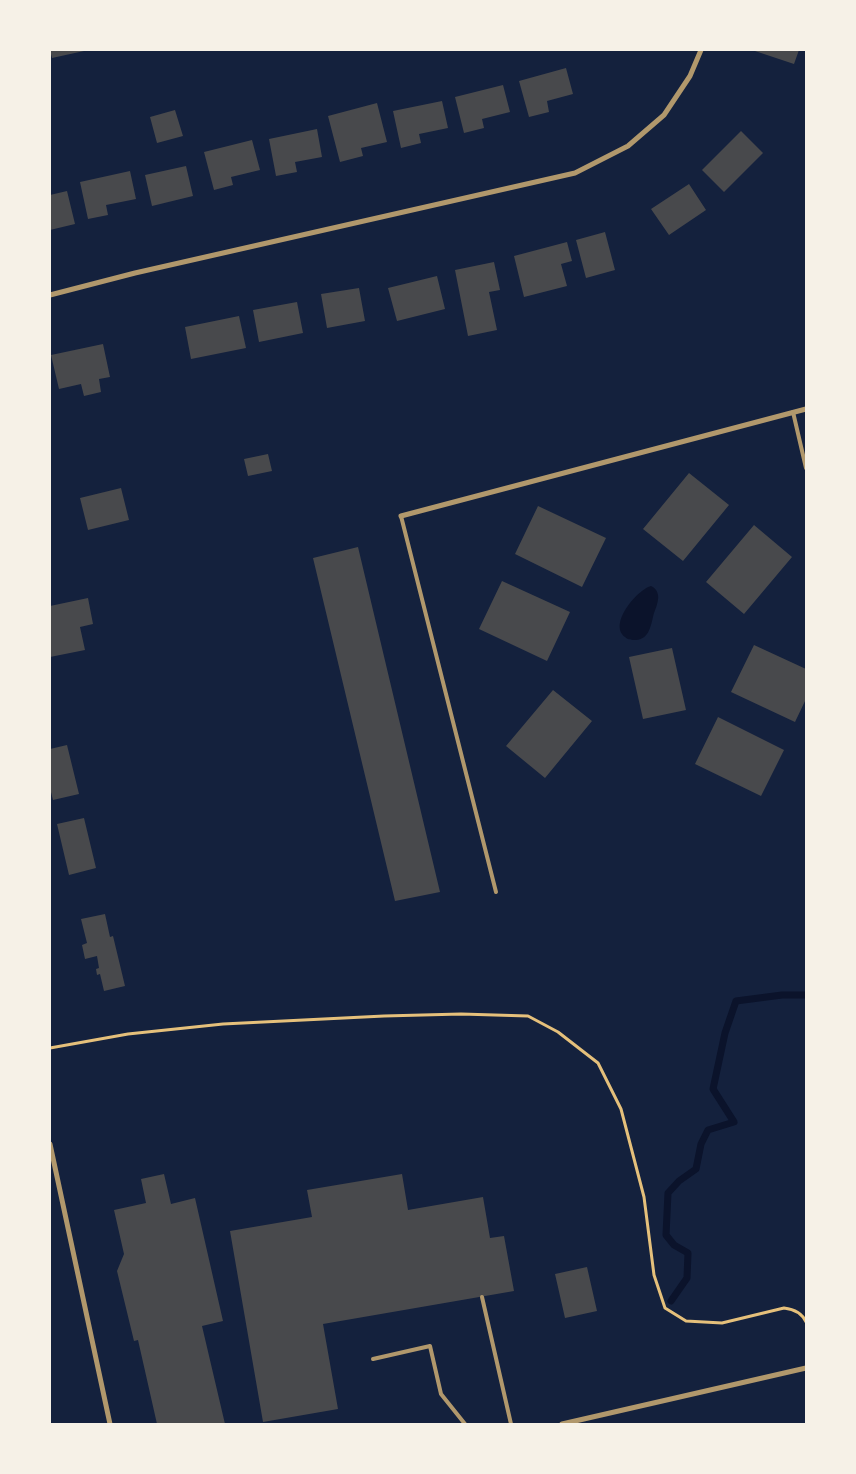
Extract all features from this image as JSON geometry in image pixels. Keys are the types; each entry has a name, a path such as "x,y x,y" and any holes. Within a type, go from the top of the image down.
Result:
{"street":[{"path":"50,295 135,273 574,173 628,146 664,115 690,76 701,50"},
{"path":"401,516 806,409"},
{"path":"50,1144 110,1424"},
{"path":"562,1424 806,1368"}],"lane":[{"path":"793,412 806,468"},
{"path":"401,516 496,892"},
{"path":"482,1297 511,1424"},
{"path":"373,1359 430,1346 441,1394 465,1424"}],"path":[{"path":"50,1048 128,1034 223,1024 384,1016 461,1014 528,1016 558,1032 598,1063 622,1109 644,1197 654,1275 665,1308 686,1321 722,1323 784,1308 793,1309 801,1314 806,1322"}],"water":[{"path":"651,586 655,588 658,597 649,630 641,639 627,639 621,631 622,616 632,600"}],"building":[{"path":"50,50 84,50 84,51 52,58"},
{"path":"752,50 799,50 794,64"},
{"path":"566,68 573,94 547,101 549,112 529,117 519,81"},
{"path":"503,85 510,112 482,119 484,128 464,133 455,97"},
{"path":"442,101 448,128 419,134 421,143 401,148 393,111"},
{"path":"377,103 387,142 361,148 363,156 340,162 328,116"},
{"path":"175,110 183,136 157,143 150,117"},
{"path":"317,129 322,157 295,162 297,172 276,176 269,139"},
{"path":"741,131 763,153 724,192 702,170"},
{"path":"252,140 260,170 231,177 233,185 214,190 204,152"},
{"path":"186,166 193,196 152,206 145,175"},
{"path":"130,171 136,199 106,205 108,215 88,219 80,182"},
{"path":"689,184 706,210 669,235 651,209"},
{"path":"67,191 75,224 50,230 50,195"},
{"path":"605,232 615,270 586,278 576,240"},
{"path":"567,242 572,261 561,264 567,286 524,297 514,256"},
{"path":"494,262 500,290 489,292 497,330 468,336 455,270"},
{"path":"437,276 445,309 397,321 388,288"},
{"path":"359,288 365,321 327,328 321,294"},
{"path":"297,302 303,333 259,342 253,310"},
{"path":"239,316 246,348 191,359 185,327"},
{"path":"103,344 110,377 99,379 101,392 84,396 81,384 59,389 51,355"},
{"path":"268,454 272,471 248,476 244,459"},
{"path":"689,473 729,505 683,561 643,529"},
{"path":"121,488 129,520 88,530 80,498"},
{"path":"538,506 606,538 582,587 515,554"},
{"path":"754,525 792,557 744,614 706,582"},
{"path":"358,547 440,892 395,901 313,558"},
{"path":"502,581 570,612 547,661 479,629"},
{"path":"88,598 93,624 80,627 85,650 50,657 50,606"},
{"path":"754,645 806,669 806,699 795,722 731,692"},
{"path":"672,648 686,710 643,719 629,657"},
{"path":"553,690 592,721 545,778 506,746"},
{"path":"718,717 784,750 761,796 695,764"},
{"path":"67,745 79,794 53,800 50,788 50,749"},
{"path":"84,818 96,868 69,875 57,824"},
{"path":"105,914 110,937 113,936 125,986 104,991 100,974 97,975 96,969 99,968 97,956 85,959 82,945 87,943 81,919"},
{"path":"164,1174 171,1204 195,1198 223,1321 202,1326 225,1424 157,1424 138,1340 134,1341 117,1271 124,1254 114,1210 146,1203 141,1179"},
{"path":"402,1174 408,1210 483,1197 490,1238 504,1236 514,1291 323,1324 338,1409 263,1422 230,1231 312,1217 307,1190"},
{"path":"587,1267 597,1311 565,1318 555,1274"}],"waterway":[{"path":"671,1301 687,1278 688,1253 674,1245 666,1235 668,1193 679,1181 696,1169 701,1144 708,1130 734,1122 713,1089 725,1033 736,1001 782,995 806,995"}]}
